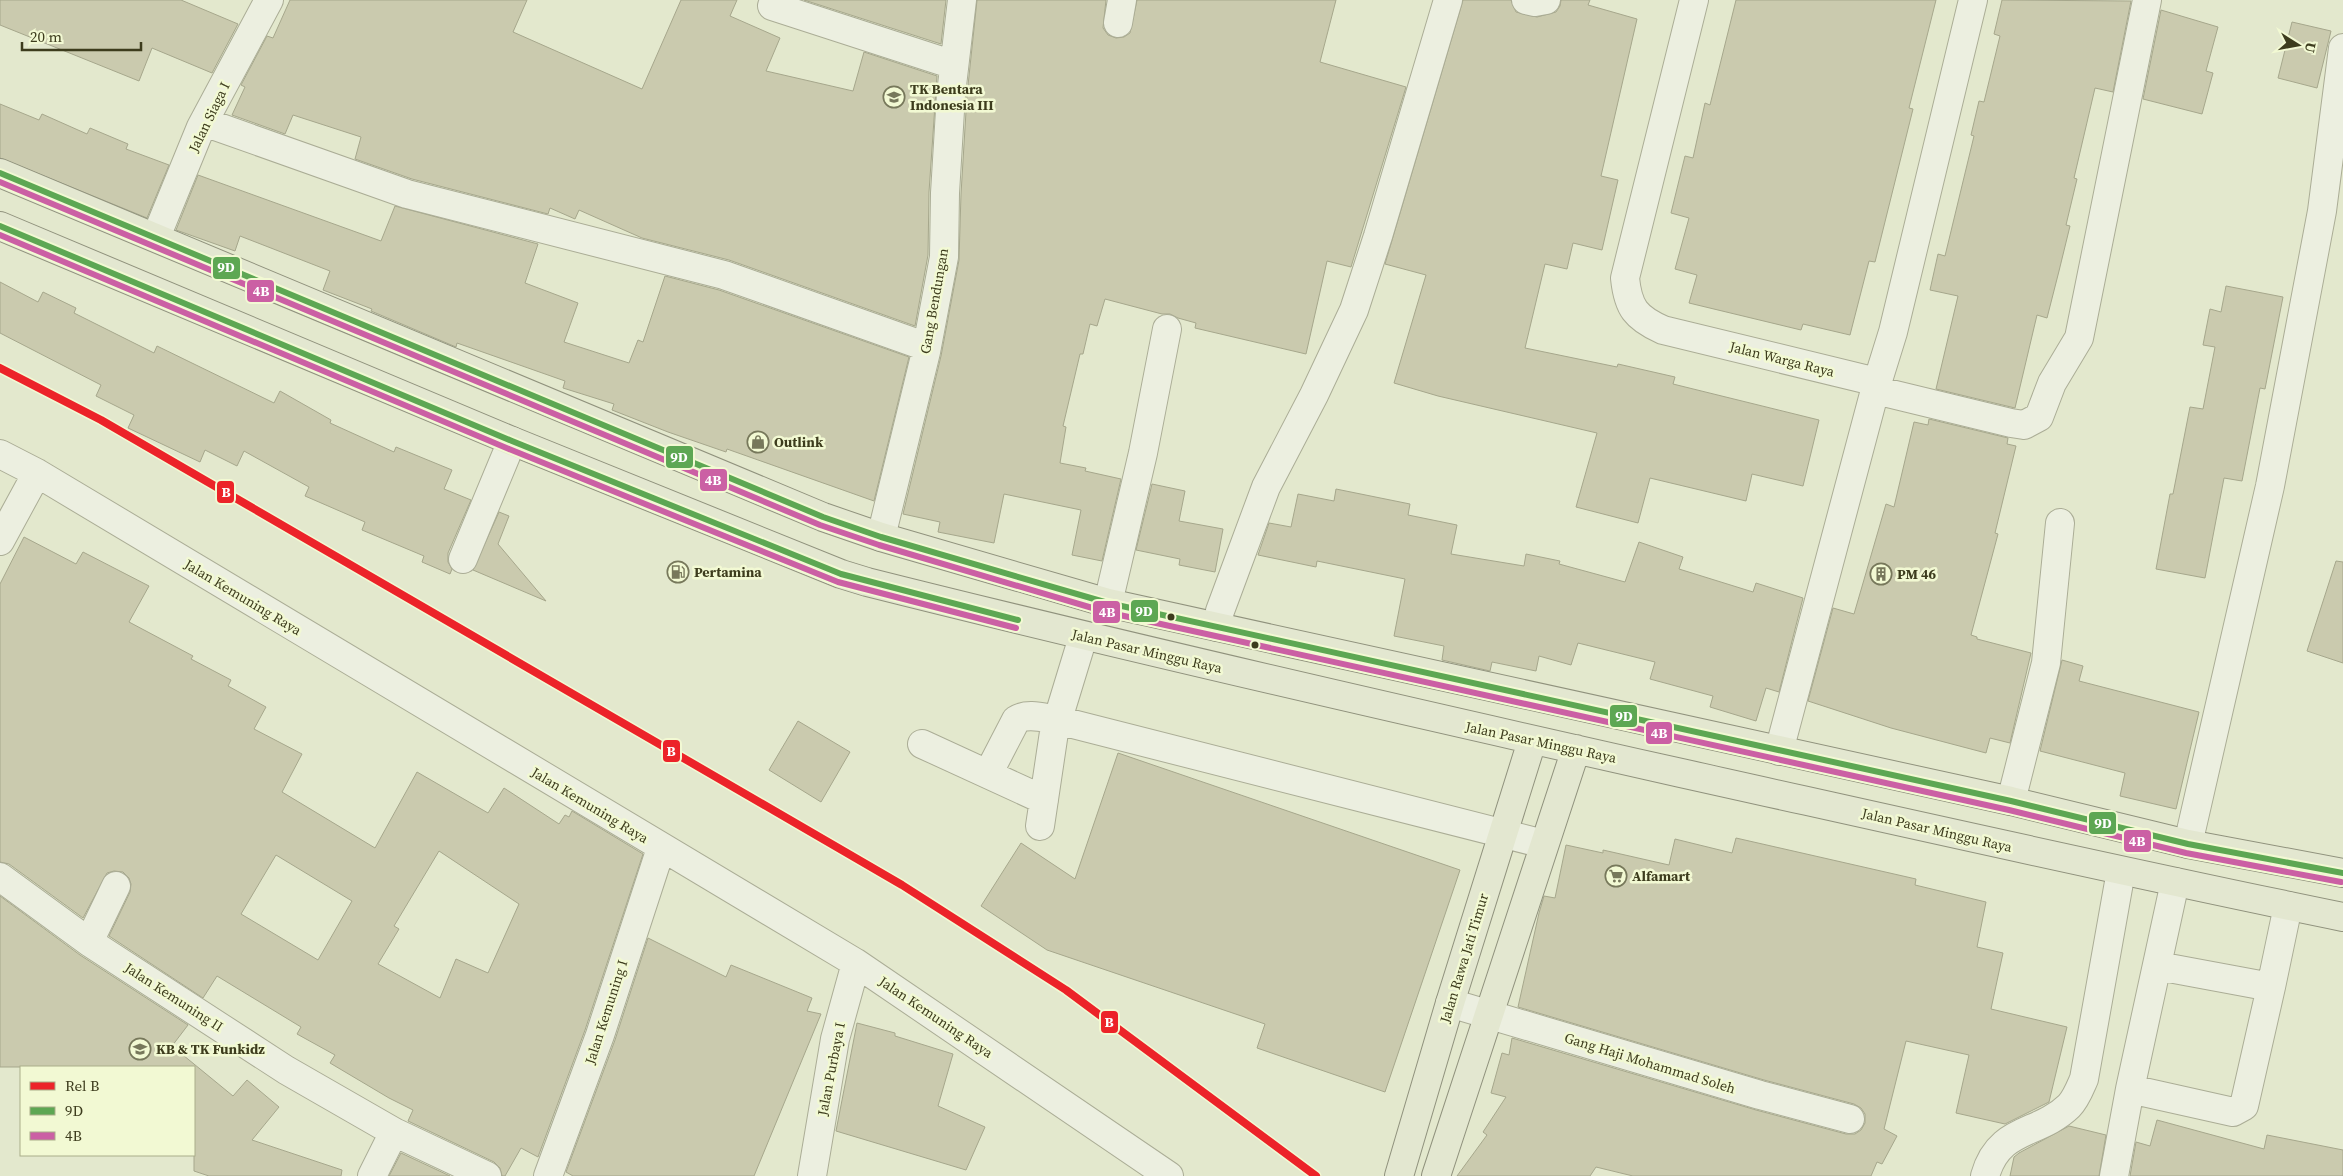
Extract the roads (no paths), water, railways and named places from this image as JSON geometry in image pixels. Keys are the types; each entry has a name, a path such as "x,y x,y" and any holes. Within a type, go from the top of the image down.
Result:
{"main road":[{"path":"0,173 823,517 881,537 1108,603 1779,751 2011,800 2188,844 2343,873"},
{"name":"Jalan Pasar Minggu Raya","path":"0,226 512,441 841,574 1083,637 1532,740 2121,871 2343,917"},
{"name":"Jalan Rawa Jati Timur","path":"1399,1176 1450,1003 1532,740"},
{"path":"1436,1176 1576,749"}],"street":[{"name":"Jalan Siaga I","path":"156,237 202,125 269,0"},
{"name":"Gang Bendungan","path":"881,537 918,388 944,257 945,193 954,65 962,0"},
{"path":"1217,627 1220,611 1270,479 1314,394 1354,310 1448,0"},
{"path":"1526,0 1534,2 1546,0"},
{"name":"Jalan Warga Raya","path":"1694,0 1625,278 1627,294 1634,311 1643,321 1662,330 2024,425 2039,417 2052,383 2078,338 2147,0"},
{"path":"1779,751 1876,386 1893,332 1973,0"},
{"path":"772,6 954,65"},
{"path":"2188,844 2270,486 2322,211 2343,48"},
{"path":"202,125 407,194 724,275 926,349"},
{"path":"1108,603 1143,453 1167,328"},
{"path":"463,559 512,441"},
{"name":"Jalan Kemuning Raya","path":"0,454 37,473 856,963 1169,1176"},
{"path":"0,541 37,473"},
{"path":"2011,800 2046,663 2060,524"},
{"path":"922,744 988,774 1042,813 1058,720 1083,637"},
{"path":"988,774 1016,720 1022,716 1058,720 1544,844"},
{"name":"Jalan Kemuning I","path":"548,1176 600,1034 661,848"},
{"path":"1985,1176 1989,1162 2001,1146 2011,1138 2049,1120 2069,1106 2081,1087 2121,871"},
{"name":"Jalan Kemuning II","path":"0,877 89,942 286,1070 394,1132 487,1176"},
{"path":"2114,1176 2130,1090 2175,882"},
{"path":"89,942 116,886"},
{"path":"2130,1090 2233,1112 2244,1106 2288,906"},
{"name":"Jalan Purbaya I","path":"812,1176 835,1039 856,963"},
{"path":"2158,966 2271,987"},
{"name":"Gang Haji Mohammad Soleh","path":"1450,1003 1760,1096 1850,1119"},
{"path":"372,1176 394,1132"}],"rail line":[{"name":"B","path":"0,368 101,420 902,885 1066,990 1316,1176"}],"place":[{"name":"TK Bentara Indonesia III","path":"894,97"},
{"name":"Outlink","path":"758,442"},
{"name":"Pertamina","path":"678,572"},
{"name":"PM 46","path":"1881,574"},
{"name":"Alfamart","path":"1616,876"},
{"name":"KB & TK Funkidz","path":"140,1049"}]}
